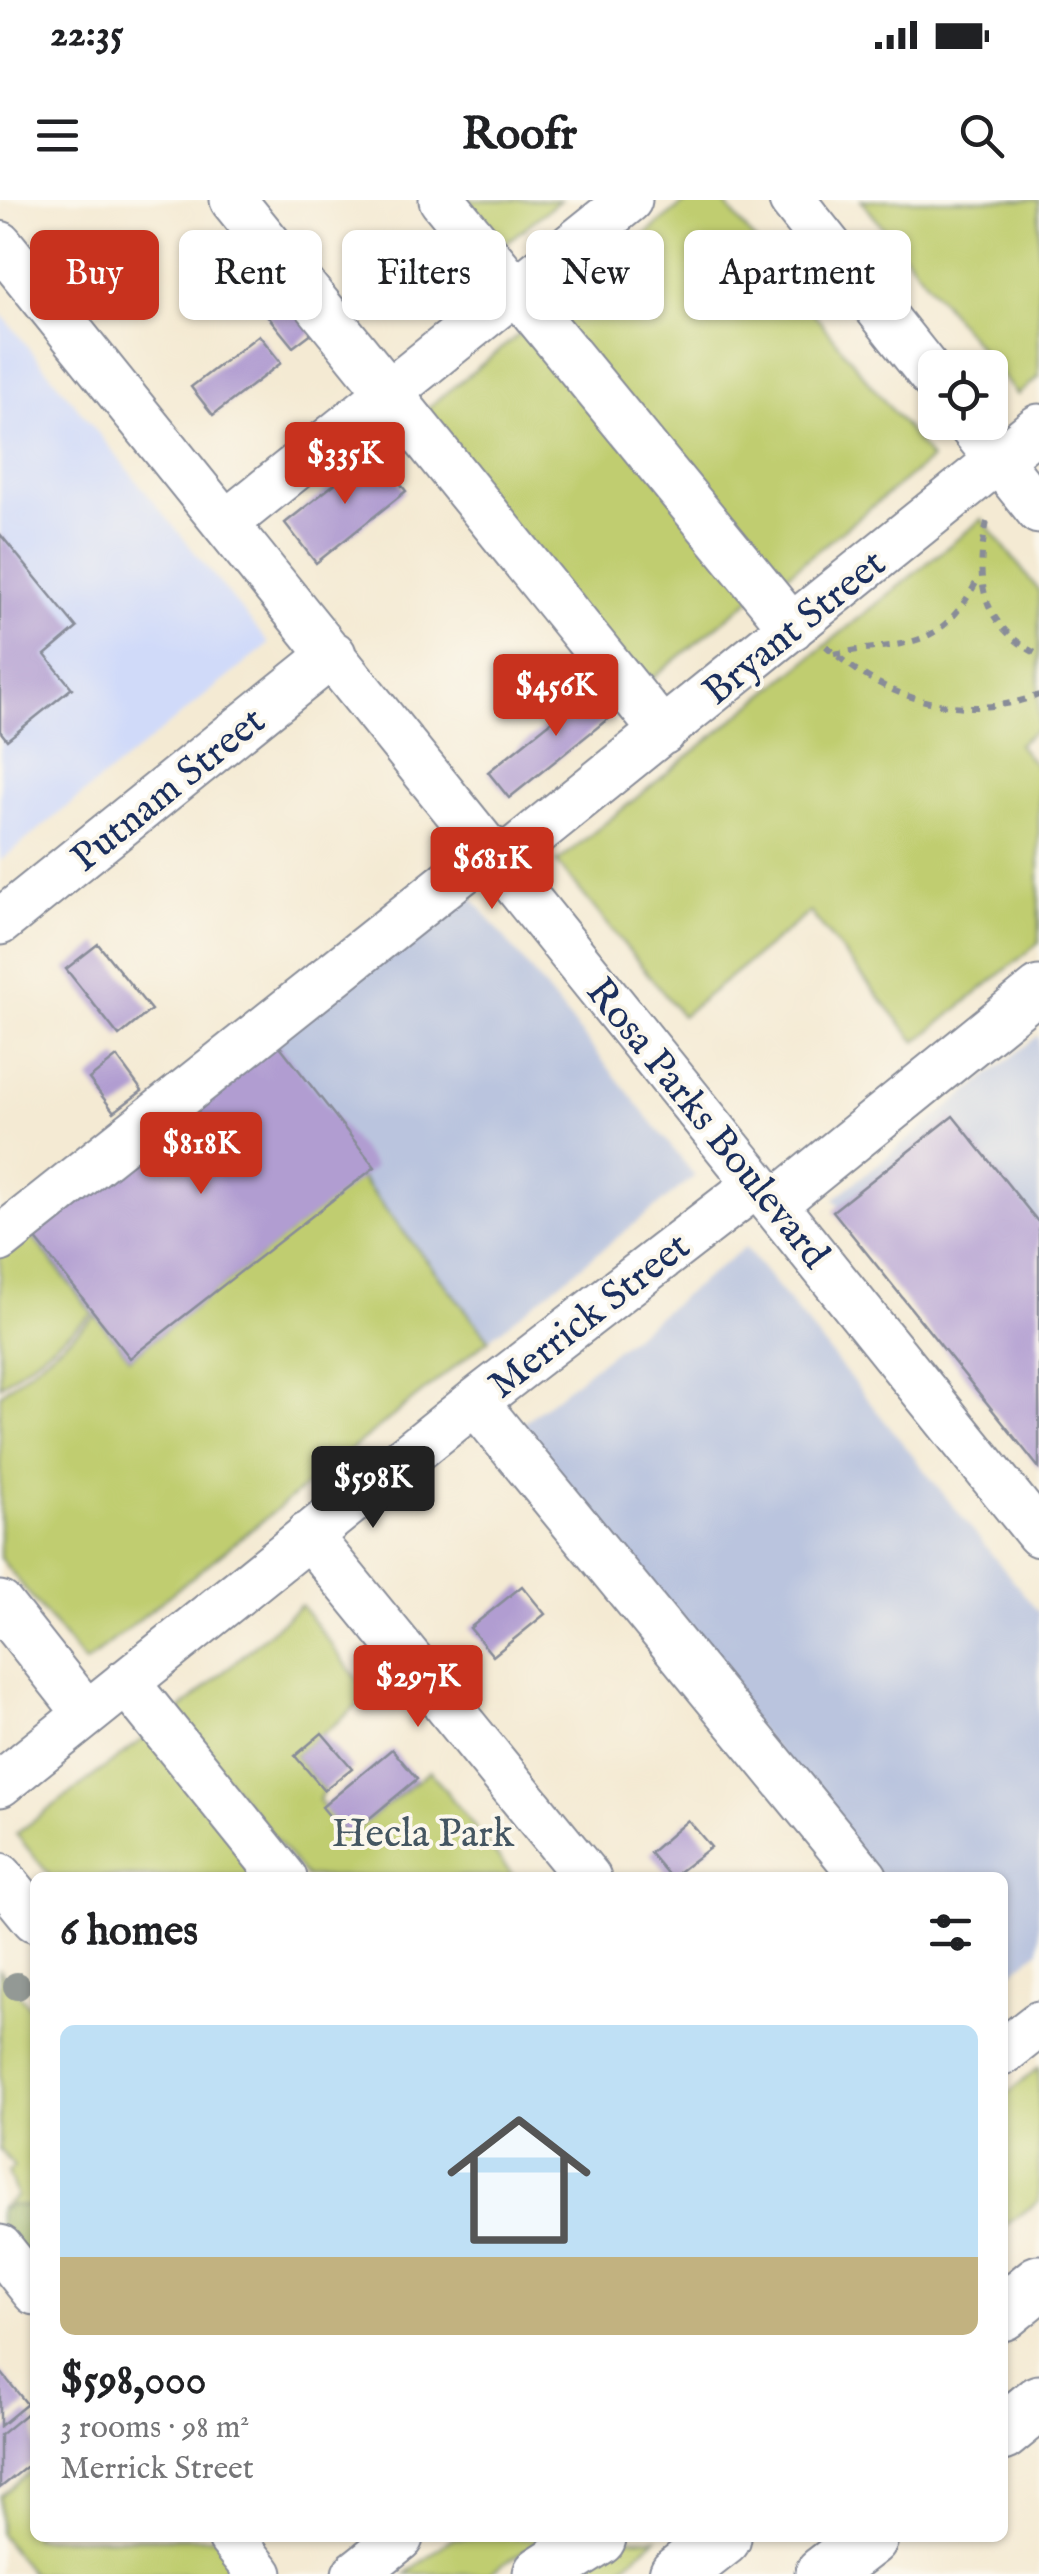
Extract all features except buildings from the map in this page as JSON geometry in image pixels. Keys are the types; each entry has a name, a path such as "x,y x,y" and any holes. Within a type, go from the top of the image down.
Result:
{"highway":[{"path":"1008,2262 1039,2241"},
{"path":"1008,2307 1039,2283"},
{"path":"1008,2428 1039,2403"},
{"path":"541,2574 592,2542"},
{"path":"678,2574 718,2542"},
{"path":"823,2574 865,2542"},
{"path":"870,2574 900,2542"}],"street":[{"path":"233,200 663,732"},
{"path":"442,200 807,635"},
{"path":"226,523 629,200"},
{"path":"792,200 918,359"},
{"name":"Rosa Parks Boulevard","path":"0,244 1039,1534"},
{"name":"Bryant Street","path":"0,1239 495,856 663,732 807,635 998,459 1039,427"},
{"path":"983,440 1039,510"},
{"name":"Putnam Street","path":"0,922 333,654"},
{"name":"Merrick Street","path":"0,1784 475,1402 766,1194 1039,989"},
{"path":"475,1402 860,1872"},
{"path":"308,1535 583,1872"},
{"path":"0,1604 87,1714"},
{"path":"126,1682 279,1872"},
{"path":"0,1876 30,1913"},
{"path":"0,2248 30,2286"},
{"path":"234,2542 260,2574"},
{"path":"355,2574 395,2542"}],"path":[{"path":"834,654 919,642 945,624 979,577 986,522"},
{"path":"979,577 1001,627 1039,655"},
{"path":"807,635 894,692 936,705 1000,707 1039,695"}],"shaded area":[{"path":"0,312 269,644 0,861"},
{"path":"463,886 695,1176 489,1339 360,1177 130,1358 28,1231"},
{"path":"1039,1035 1039,1454 834,1199"},
{"path":"745,1247 1039,1613 1039,1950 1008,1975 1008,1872 876,1872 513,1431"}],"green space":[{"path":"452,200 560,200 506,243 506,230 476,230"},
{"path":"688,200 722,200 746,230 684,230 684,320 819,320 931,459 772,587 557,320 664,320 664,230 651,230"},
{"path":"861,200 1039,200 1039,377 1017,395 1008,384 1008,350 981,350 911,262 911,230 885,230"},
{"path":"532,324 754,596 642,687 419,415"},
{"path":"982,519 1039,591 1039,728 1018,744 1039,770 1039,943 916,1042 810,912 682,1016 557,862"},
{"path":"360,1177 489,1339 85,1663 0,1558 0,1394 96,1316 130,1358"},
{"path":"28,1231 93,1314 0,1386 0,1253"},
{"name":"Hecla Park","path":"301,1605 370,1696 295,1756 324,1790 319,1800 346,1837 430,1771 510,1872 302,1872 175,1714"},
{"path":"150,1734 259,1867 253,1872 47,1872 16,1834"},
{"path":"0,1970 30,2008 30,2261 0,2225 0,2208 17,2196 8,2172 14,2167 0,2149"},
{"path":"1039,2067 1039,2201 1008,2223 1008,2094"},
{"path":"11,2205 30,2207 30,2284 0,2245 0,2210"},
{"path":"30,2472 30,2542 221,2542 247,2574 32,2574 0,2534 0,2496"},
{"path":"447,2542 539,2542 488,2574 406,2574"},
{"path":"612,2542 652,2542 613,2574 564,2574"}]}
